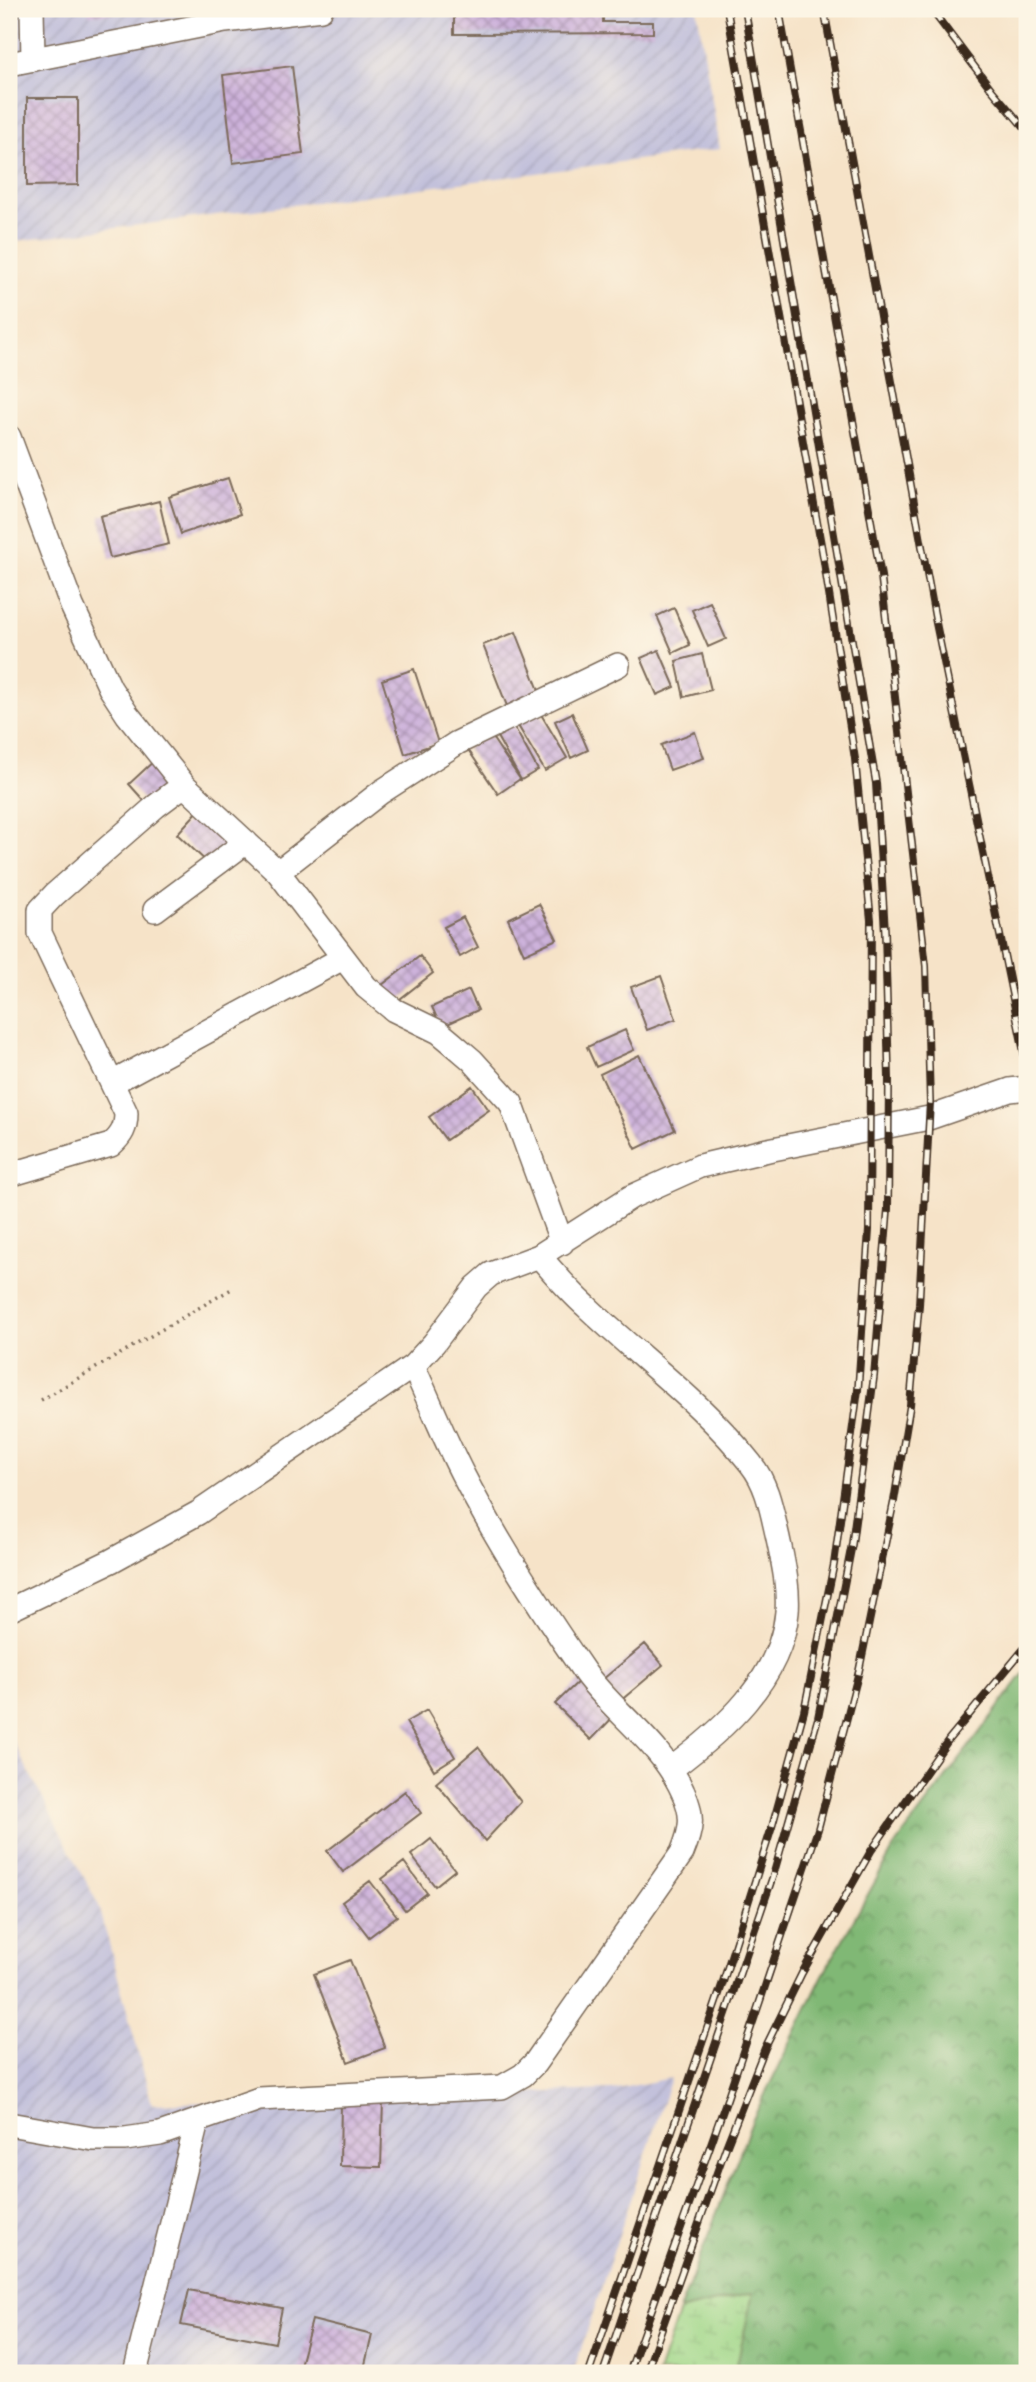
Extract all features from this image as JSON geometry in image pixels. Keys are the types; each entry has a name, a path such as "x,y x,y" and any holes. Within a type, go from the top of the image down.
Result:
{"street":[{"path":"32,9 33,59"},
{"path":"9,64 225,21 321,9"},
{"path":"9,437 72,606 110,688 127,714 184,785 278,872 366,987 379,1000 451,1042 472,1060 511,1103 562,1243"},
{"path":"278,872 381,792 457,743 618,666"},
{"path":"9,1175 111,1145 121,1136 126,1124 126,1113 40,933 40,910 156,806 184,785"},
{"path":"155,910 246,842"},
{"path":"111,1083 343,958"},
{"path":"9,1610 99,1567 198,1513 413,1366 476,1287 491,1274 539,1256 631,1197 701,1166 929,1118 1010,1090 1027,1088"},
{"path":"539,1256 583,1304 697,1405 752,1465 771,1505 786,1580 787,1611 780,1645 769,1669 733,1717 712,1738 671,1769"},
{"path":"9,2124 93,2138 125,2139 160,2134 259,2099 502,2087 523,2076 535,2063 682,1853 691,1832 691,1814 671,1769 589,1678 535,1601 462,1473 413,1366"},
{"path":"135,2373 197,2122"}],"path":[{"path":"41,1400 233,1288"}],"shaded area":[{"path":"9,9 697,9 720,149 9,242"},
{"path":"9,1734 99,1906 152,2104 612,2090 671,2078 573,2373 9,2373"}],"green space":[{"path":"1027,1669 1027,2373 735,2373 752,2293 679,2311 753,2119 822,1977 896,1844"},
{"path":"753,2293 735,2373 658,2373 679,2311"}],"building":[{"path":"89,9 155,9 155,11 89,15"},
{"path":"454,9 603,9 603,22 653,22 653,33 454,34"},
{"path":"292,66 303,154 233,163 223,75"},
{"path":"27,98 78,98 78,185 27,186"},
{"path":"228,478 240,514 181,534 169,497"},
{"path":"159,501 169,544 110,558 100,516"},
{"path":"710,602 726,639 708,647 692,610"},
{"path":"674,608 690,645 673,653 657,616"},
{"path":"516,632 540,693 507,706 483,645"},
{"path":"659,650 675,687 657,695 641,658"},
{"path":"702,654 711,690 684,697 676,661"},
{"path":"414,669 438,743 405,754 382,680"},
{"path":"539,711 567,758 545,771 517,724"},
{"path":"572,713 588,750 571,758 555,721"},
{"path":"512,723 538,770 521,780 495,733"},
{"path":"695,732 704,758 670,770 661,745"},
{"path":"489,733 520,779 498,794 467,748"},
{"path":"156,759 174,779 147,804 129,784"},
{"path":"200,809 233,840 210,865 177,834"},
{"path":"539,904 557,939 524,954 508,919"},
{"path":"463,917 478,947 460,957 444,927"},
{"path":"420,956 433,973 396,1002 382,985"},
{"path":"661,976 676,1019 647,1030 631,987"},
{"path":"469,990 478,1010 441,1027 432,1007"},
{"path":"625,1030 634,1050 596,1067 587,1047"},
{"path":"639,1055 675,1130 636,1149 600,1074"},
{"path":"472,1086 489,1110 446,1140 429,1117"},
{"path":"645,1644 663,1665 619,1702 602,1680"},
{"path":"584,1676 618,1712 591,1740 555,1704"},
{"path":"427,1710 455,1757 434,1770 406,1722"},
{"path":"478,1747 521,1802 485,1841 436,1783"},
{"path":"405,1791 421,1813 343,1872 327,1851"},
{"path":"431,1839 455,1870 435,1886 411,1855"},
{"path":"404,1862 427,1893 405,1910 382,1879"},
{"path":"370,1881 397,1916 369,1937 342,1902"},
{"path":"350,1960 385,2048 348,2062 314,1974"},
{"path":"341,2099 383,2100 381,2167 340,2166"},
{"path":"189,2290 282,2308 275,2343 181,2325"},
{"path":"312,2320 372,2335 363,2373 298,2373"}],"railway":[{"path":"589,2373 722,1985 772,1827 804,1711 834,1564 858,1390 869,1230 871,920 855,759 823,556 727,9"},
{"path":"603,2373 773,1876 818,1718 852,1544 874,1376 888,1209 889,1078 885,932 876,783 745,9"},
{"path":"629,2373 727,2099 818,1829 859,1671 894,1501 910,1405 919,1305 930,1102 926,966 881,576 779,9"},
{"path":"824,9 936,623 1027,1067"},
{"path":"931,9 992,90 1027,131"},
{"path":"646,2373 726,2147 765,2048 802,1973 871,1851 949,1739 1027,1645"}]}
